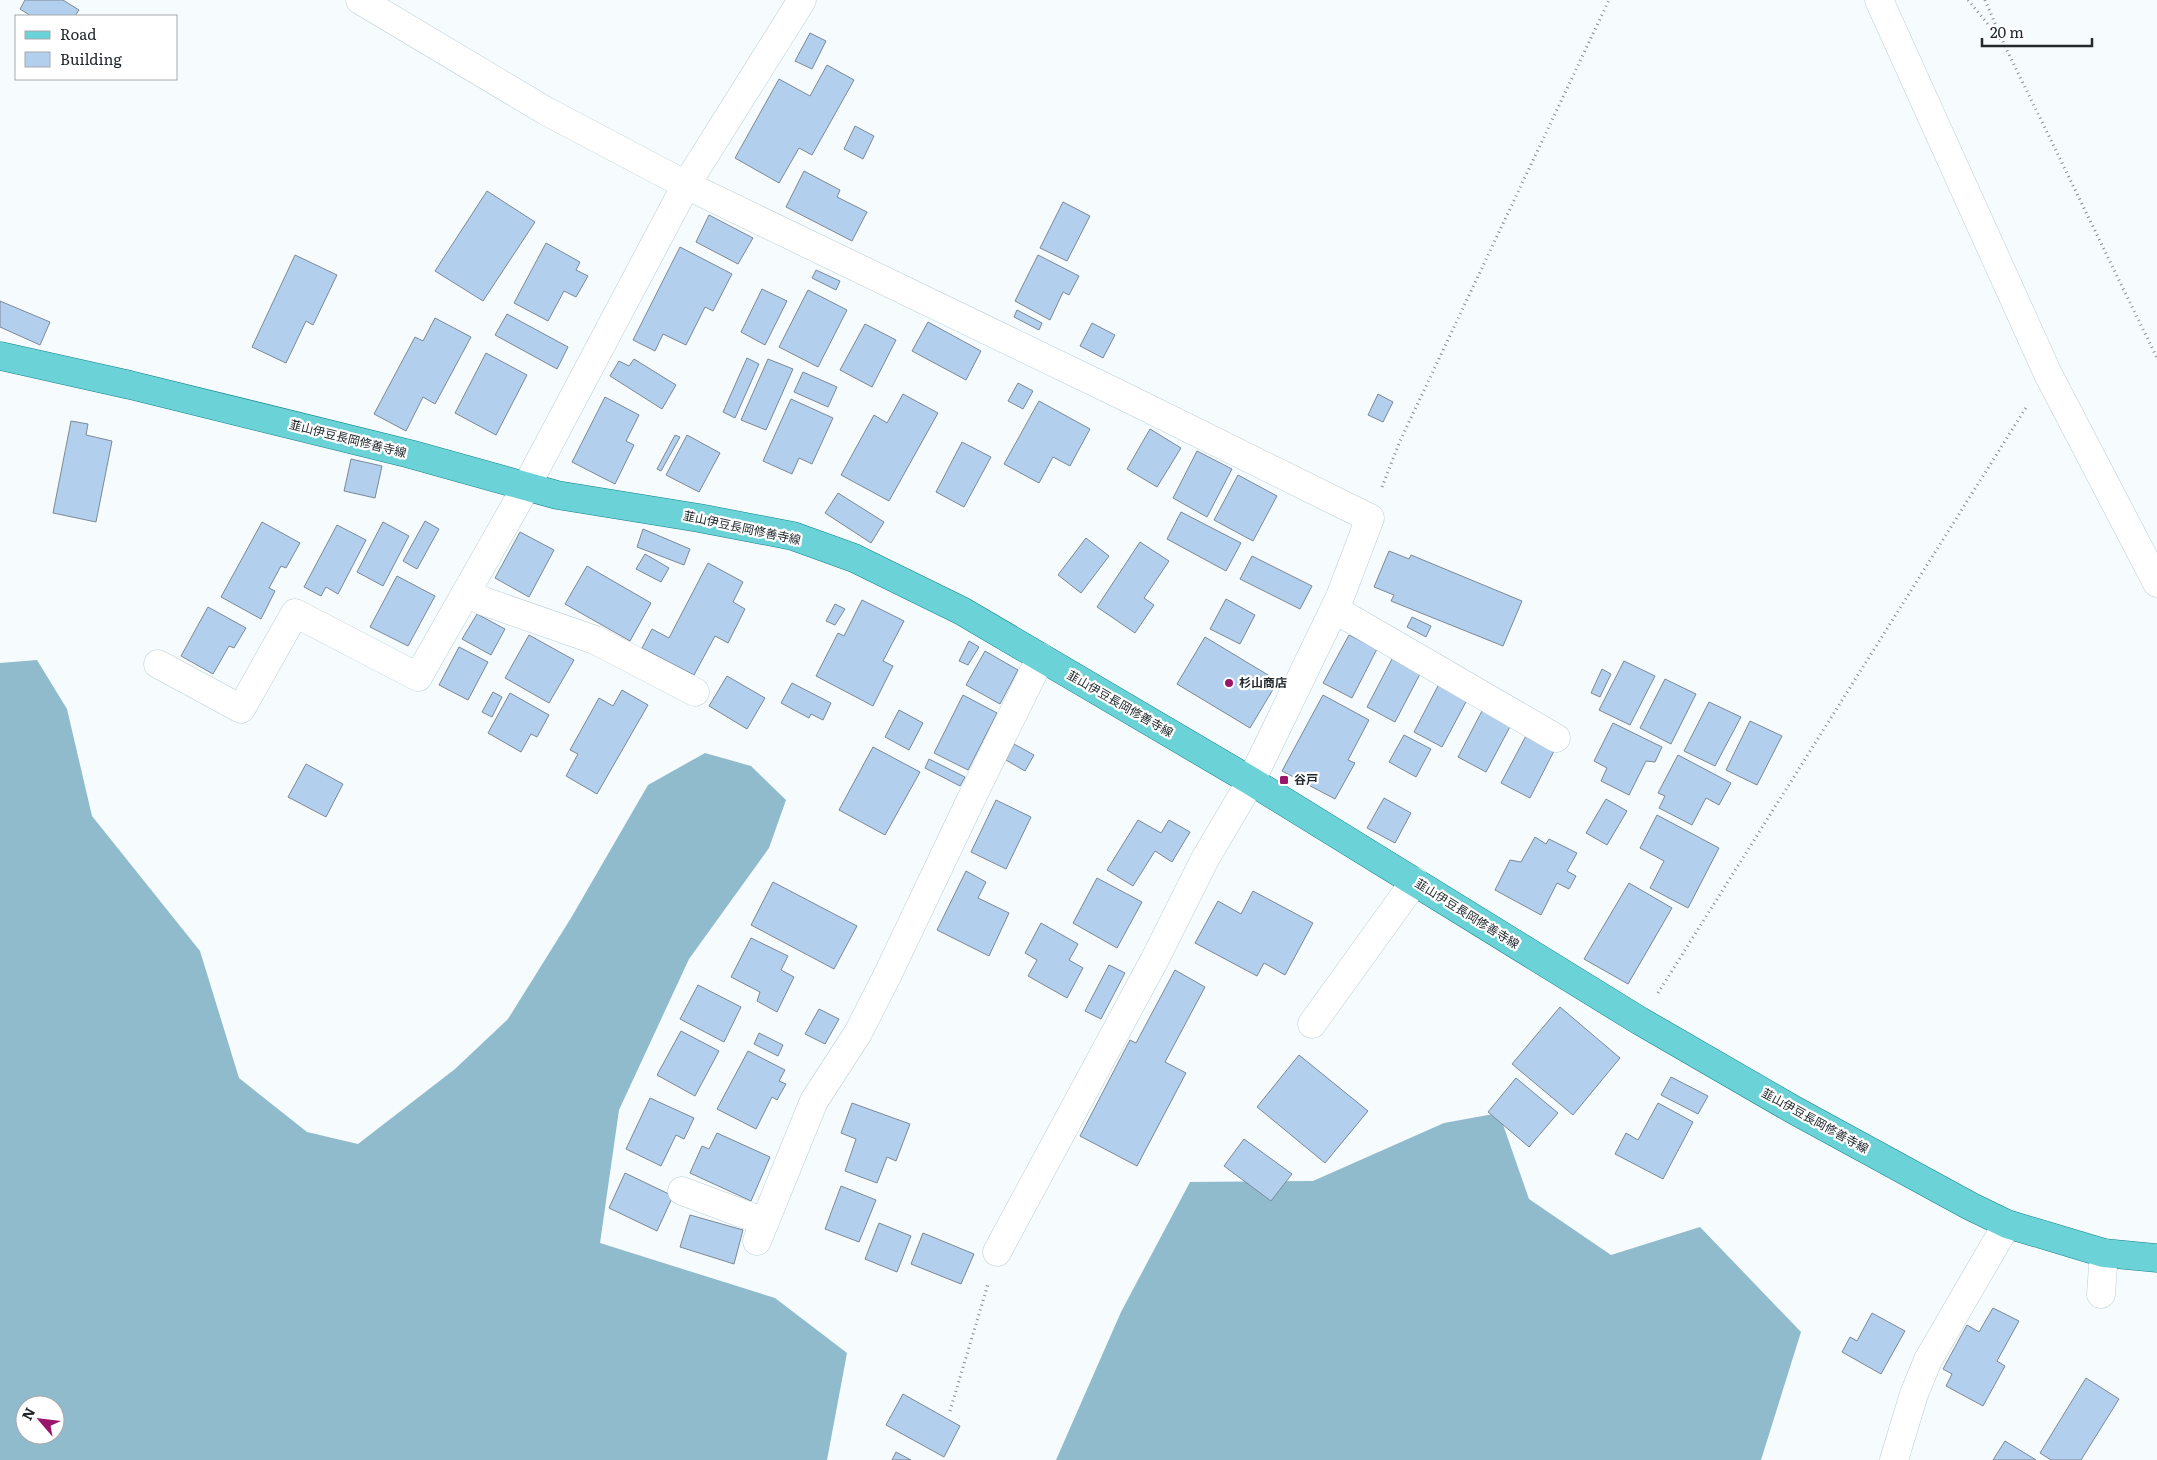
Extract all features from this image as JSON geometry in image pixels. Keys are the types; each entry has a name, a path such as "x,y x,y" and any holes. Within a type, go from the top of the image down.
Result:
{"main road":[{"name":"韮山伊豆長岡修善寺線","path":"0,356 130,385 410,454 558,496 699,518 793,536 854,558 962,611 1251,781 1640,1021 1794,1110 1970,1206 2008,1224 2104,1253 2157,1258"}],"street":[{"path":"360,0 546,111 686,185 1124,396 1370,518 1334,609 1251,781 1205,859 1156,958 997,1252"},
{"path":"158,664 240,709 295,613 418,677 526,488 686,185 802,0"},
{"path":"1878,0 2048,374 2157,583"},
{"path":"466,593 483,601 594,640 695,692"},
{"path":"1334,609 1556,738"},
{"path":"682,1191 761,1232 814,1101 858,1033 1041,657"},
{"path":"1312,1024 1415,882"},
{"path":"1894,1460 1914,1394 1928,1360 2008,1224"},
{"path":"2101,1294 2104,1253"}],"path":[{"path":"1370,518 1400,441 1609,0"},
{"path":"1968,0 2004,44"},
{"path":"1985,0 2004,44 2157,358"},
{"path":"1640,1021 2048,374"},
{"path":"950,1412 997,1252"}],"shaded area":[{"path":"37,660 67,709 92,816 200,951 239,1078 307,1132 358,1144 455,1069 508,1019 571,918 648,785 705,753 751,766 786,800 769,848 689,959 619,1110 600,1243 775,1298 847,1353 827,1460 0,1460 0,663"},
{"path":"1499,1113 1529,1199 1611,1255 1700,1227 1801,1332 1761,1460 1056,1460 1121,1312 1190,1182 1313,1181 1444,1123"}],"building":[{"path":"25,0 63,0 79,10 76,15 29,15 20,9"},
{"path":"810,33 826,41 812,69 795,61"},
{"path":"827,65 854,80 812,155 799,148 779,183 735,158 779,79 810,96"},
{"path":"855,126 874,136 863,159 844,149"},
{"path":"804,171 840,190 837,197 867,212 852,241 786,207"},
{"path":"487,191 535,222 483,301 435,271"},
{"path":"1063,202 1090,216 1067,261 1040,248"},
{"path":"709,215 753,238 738,264 696,242"},
{"path":"546,243 580,262 576,270 588,276 576,297 564,291 548,321 514,303"},
{"path":"680,247 732,274 713,311 705,307 686,345 663,334 655,351 633,340"},
{"path":"295,255 337,275 313,325 306,321 286,363 252,347"},
{"path":"1038,255 1079,276 1069,295 1063,292 1050,320 1015,301"},
{"path":"816,270 840,281 836,290 812,278"},
{"path":"762,289 787,301 765,345 741,332"},
{"path":"808,290 847,310 818,367 779,347"},
{"path":"0,301 50,322 40,345 0,327"},
{"path":"1017,310 1042,323 1039,330 1014,317"},
{"path":"507,314 568,347 557,369 495,335"},
{"path":"435,318 471,337 435,404 423,397 406,431 374,414 415,337 423,341"},
{"path":"928,322 981,351 966,380 912,351"},
{"path":"1092,323 1115,335 1103,358 1080,346"},
{"path":"865,324 896,340 872,387 840,370"},
{"path":"486,353 527,375 496,435 455,413"},
{"path":"747,358 759,364 735,418 723,412"},
{"path":"634,359 676,385 662,409 610,376 619,361 629,366"},
{"path":"768,359 793,369 766,430 741,420"},
{"path":"803,372 837,387 828,407 794,392"},
{"path":"1018,383 1033,391 1023,409 1008,401"},
{"path":"903,394 938,413 889,501 841,475 874,415 887,423"},
{"path":"1378,394 1393,402 1383,422 1368,415"},
{"path":"605,397 639,415 626,441 634,445 615,484 572,462"},
{"path":"791,399 833,418 812,464 799,458 792,474 763,461"},
{"path":"1039,401 1090,429 1070,466 1053,457 1039,483 1004,464"},
{"path":"71,421 88,424 86,435 112,441 96,522 53,513"},
{"path":"1150,429 1181,448 1157,487 1127,469"},
{"path":"675,435 680,437 661,471 657,469"},
{"path":"687,435 720,453 699,492 666,475"},
{"path":"962,442 991,457 964,507 936,492"},
{"path":"1197,451 1232,469 1207,517 1173,498"},
{"path":"351,459 382,466 375,498 344,491"},
{"path":"1238,475 1277,496 1253,541 1214,520"},
{"path":"838,493 884,522 871,543 825,513"},
{"path":"1181,512 1241,543 1226,571 1167,539"},
{"path":"425,521 439,529 417,569 403,561"},
{"path":"262,522 300,543 286,568 281,566 269,588 275,591 261,619 221,597"},
{"path":"383,522 409,536 383,586 357,572"},
{"path":"337,525 366,540 338,594 326,587 321,596 304,587"},
{"path":"643,529 690,549 684,565 637,547"},
{"path":"520,532 554,550 529,597 495,578"},
{"path":"1086,538 1109,556 1081,593 1058,575"},
{"path":"1140,542 1169,561 1144,598 1154,605 1135,633 1097,607"},
{"path":"1389,551 1409,559 1411,555 1522,601 1503,646 1391,601 1394,595 1374,587"},
{"path":"645,554 669,568 661,582 636,569"},
{"path":"1252,556 1312,586 1300,609 1240,579"},
{"path":"708,563 743,582 733,602 745,609 728,643 715,636 694,675 642,648 652,629 669,638"},
{"path":"587,566 651,603 630,641 565,604"},
{"path":"397,576 435,596 408,646 370,627"},
{"path":"1226,599 1255,615 1240,644 1210,629"},
{"path":"862,600 904,621 883,661 893,666 873,706 816,676 838,633 844,636"},
{"path":"835,604 845,609 835,625 826,621"},
{"path":"208,607 246,628 234,648 229,646 213,674 181,656"},
{"path":"477,614 505,629 491,655 462,639"},
{"path":"1412,617 1431,626 1426,637 1407,627"},
{"path":"529,635 574,660 549,703 505,678"},
{"path":"1349,635 1377,649 1352,698 1323,683"},
{"path":"1205,637 1278,681 1250,728 1177,684"},
{"path":"969,641 979,647 968,665 959,661"},
{"path":"459,647 488,662 468,700 439,685"},
{"path":"985,651 1018,670 1000,704 966,685"},
{"path":"1392,659 1420,674 1395,722 1367,707"},
{"path":"1624,661 1655,676 1630,725 1599,710"},
{"path":"1602,669 1611,674 1600,697 1591,693"},
{"path":"727,676 765,698 747,729 709,706"},
{"path":"1665,679 1696,694 1671,744 1640,728"},
{"path":"792,683 831,703 823,720 811,714 809,718 781,703"},
{"path":"1439,684 1468,698 1442,747 1414,732"},
{"path":"622,690 648,705 597,794 566,776 578,754 570,750 599,698 613,706"},
{"path":"493,692 502,697 492,717 482,712"},
{"path":"510,693 549,715 537,737 531,734 521,752 488,733"},
{"path":"963,695 997,713 968,770 934,753"},
{"path":"1323,695 1369,720 1348,760 1355,763 1335,799 1282,771"},
{"path":"1709,702 1741,717 1715,766 1684,751"},
{"path":"1483,709 1512,723 1486,772 1458,757"},
{"path":"899,710 923,723 909,750 885,737"},
{"path":"1750,721 1782,736 1757,785 1726,770"},
{"path":"1613,723 1662,747 1655,762 1646,761 1629,795 1601,781 1607,768 1594,761"},
{"path":"1527,734 1555,749 1530,798 1501,783"},
{"path":"1404,735 1431,749 1416,777 1389,762"},
{"path":"1014,744 1034,755 1025,771 1006,760"},
{"path":"873,747 920,772 885,835 839,810"},
{"path":"1678,755 1731,783 1719,805 1706,798 1692,825 1659,808 1665,796 1658,793"},
{"path":"929,759 965,777 960,786 925,768"},
{"path":"306,764 343,784 326,817 288,797"},
{"path":"1384,798 1411,813 1395,843 1367,828"},
{"path":"1606,799 1627,811 1607,845 1586,833"},
{"path":"996,800 1031,817 1006,869 971,852"},
{"path":"1657,815 1719,848 1688,908 1650,888 1664,861 1640,848"},
{"path":"1138,820 1161,833 1169,820 1190,832 1172,862 1155,851 1133,886 1107,870"},
{"path":"1535,837 1546,844 1549,839 1577,853 1567,871 1576,876 1569,889 1557,883 1541,915 1495,890 1510,860 1521,862"},
{"path":"966,871 986,882 978,898 1009,913 989,956 937,930"},
{"path":"1097,878 1142,902 1117,948 1073,923"},
{"path":"773,882 857,926 834,969 751,925"},
{"path":"1629,883 1672,908 1628,984 1584,959"},
{"path":"1253,891 1313,923 1285,975 1264,963 1257,976 1195,943 1218,901 1241,914"},
{"path":"1041,923 1078,944 1069,960 1083,968 1067,998 1028,976 1037,960 1025,953"},
{"path":"751,938 788,956 781,970 794,977 777,1012 757,1001 760,992 731,977"},
{"path":"1109,965 1125,973 1101,1019 1085,1011"},
{"path":"1175,970 1205,987 1165,1062 1186,1073 1137,1166 1080,1136 1130,1040 1136,1043"},
{"path":"698,985 741,1007 724,1042 680,1019"},
{"path":"1560,1007 1620,1058 1573,1115 1512,1064"},
{"path":"819,1009 839,1019 825,1044 805,1034"},
{"path":"681,1031 719,1051 695,1096 657,1075"},
{"path":"759,1033 783,1045 778,1056 754,1044"},
{"path":"748,1051 785,1070 779,1081 786,1084 777,1100 772,1097 756,1129 717,1109"},
{"path":"1299,1055 1368,1111 1325,1163 1257,1107"},
{"path":"1671,1077 1708,1096 1698,1114 1661,1095"},
{"path":"1516,1078 1558,1113 1529,1147 1488,1112"},
{"path":"650,1098 694,1118 684,1139 676,1135 661,1166 626,1149"},
{"path":"852,1103 910,1124 896,1161 887,1157 877,1183 845,1171 856,1139 841,1133"},
{"path":"1658,1103 1693,1122 1663,1179 1615,1154 1626,1133 1638,1140"},
{"path":"717,1133 770,1157 751,1201 690,1173 702,1146 709,1149"},
{"path":"1244,1139 1292,1174 1271,1201 1224,1166"},
{"path":"625,1173 673,1196 657,1231 609,1208"},
{"path":"841,1186 876,1200 859,1242 825,1229"},
{"path":"690,1215 743,1230 734,1264 680,1247"},
{"path":"879,1223 911,1236 897,1272 865,1259"},
{"path":"923,1233 974,1254 961,1284 911,1264"},
{"path":"1993,1308 2019,1321 1997,1361 2005,1366 1983,1406 1946,1386 1952,1374 1943,1369 1967,1325 1979,1332"},
{"path":"1872,1313 1905,1331 1881,1374 1842,1352 1850,1337 1857,1341"},
{"path":"2086,1378 2119,1399 2081,1460 2051,1460 2040,1453"},
{"path":"903,1394 960,1426 944,1457 886,1425"},
{"path":"2005,1441 2036,1460 1993,1460"},
{"path":"896,1452 911,1460 892,1460"}],"place":[{"name":"杉山商店","path":"1229,683"},
{"name":"谷戸","path":"1284,780"}]}
